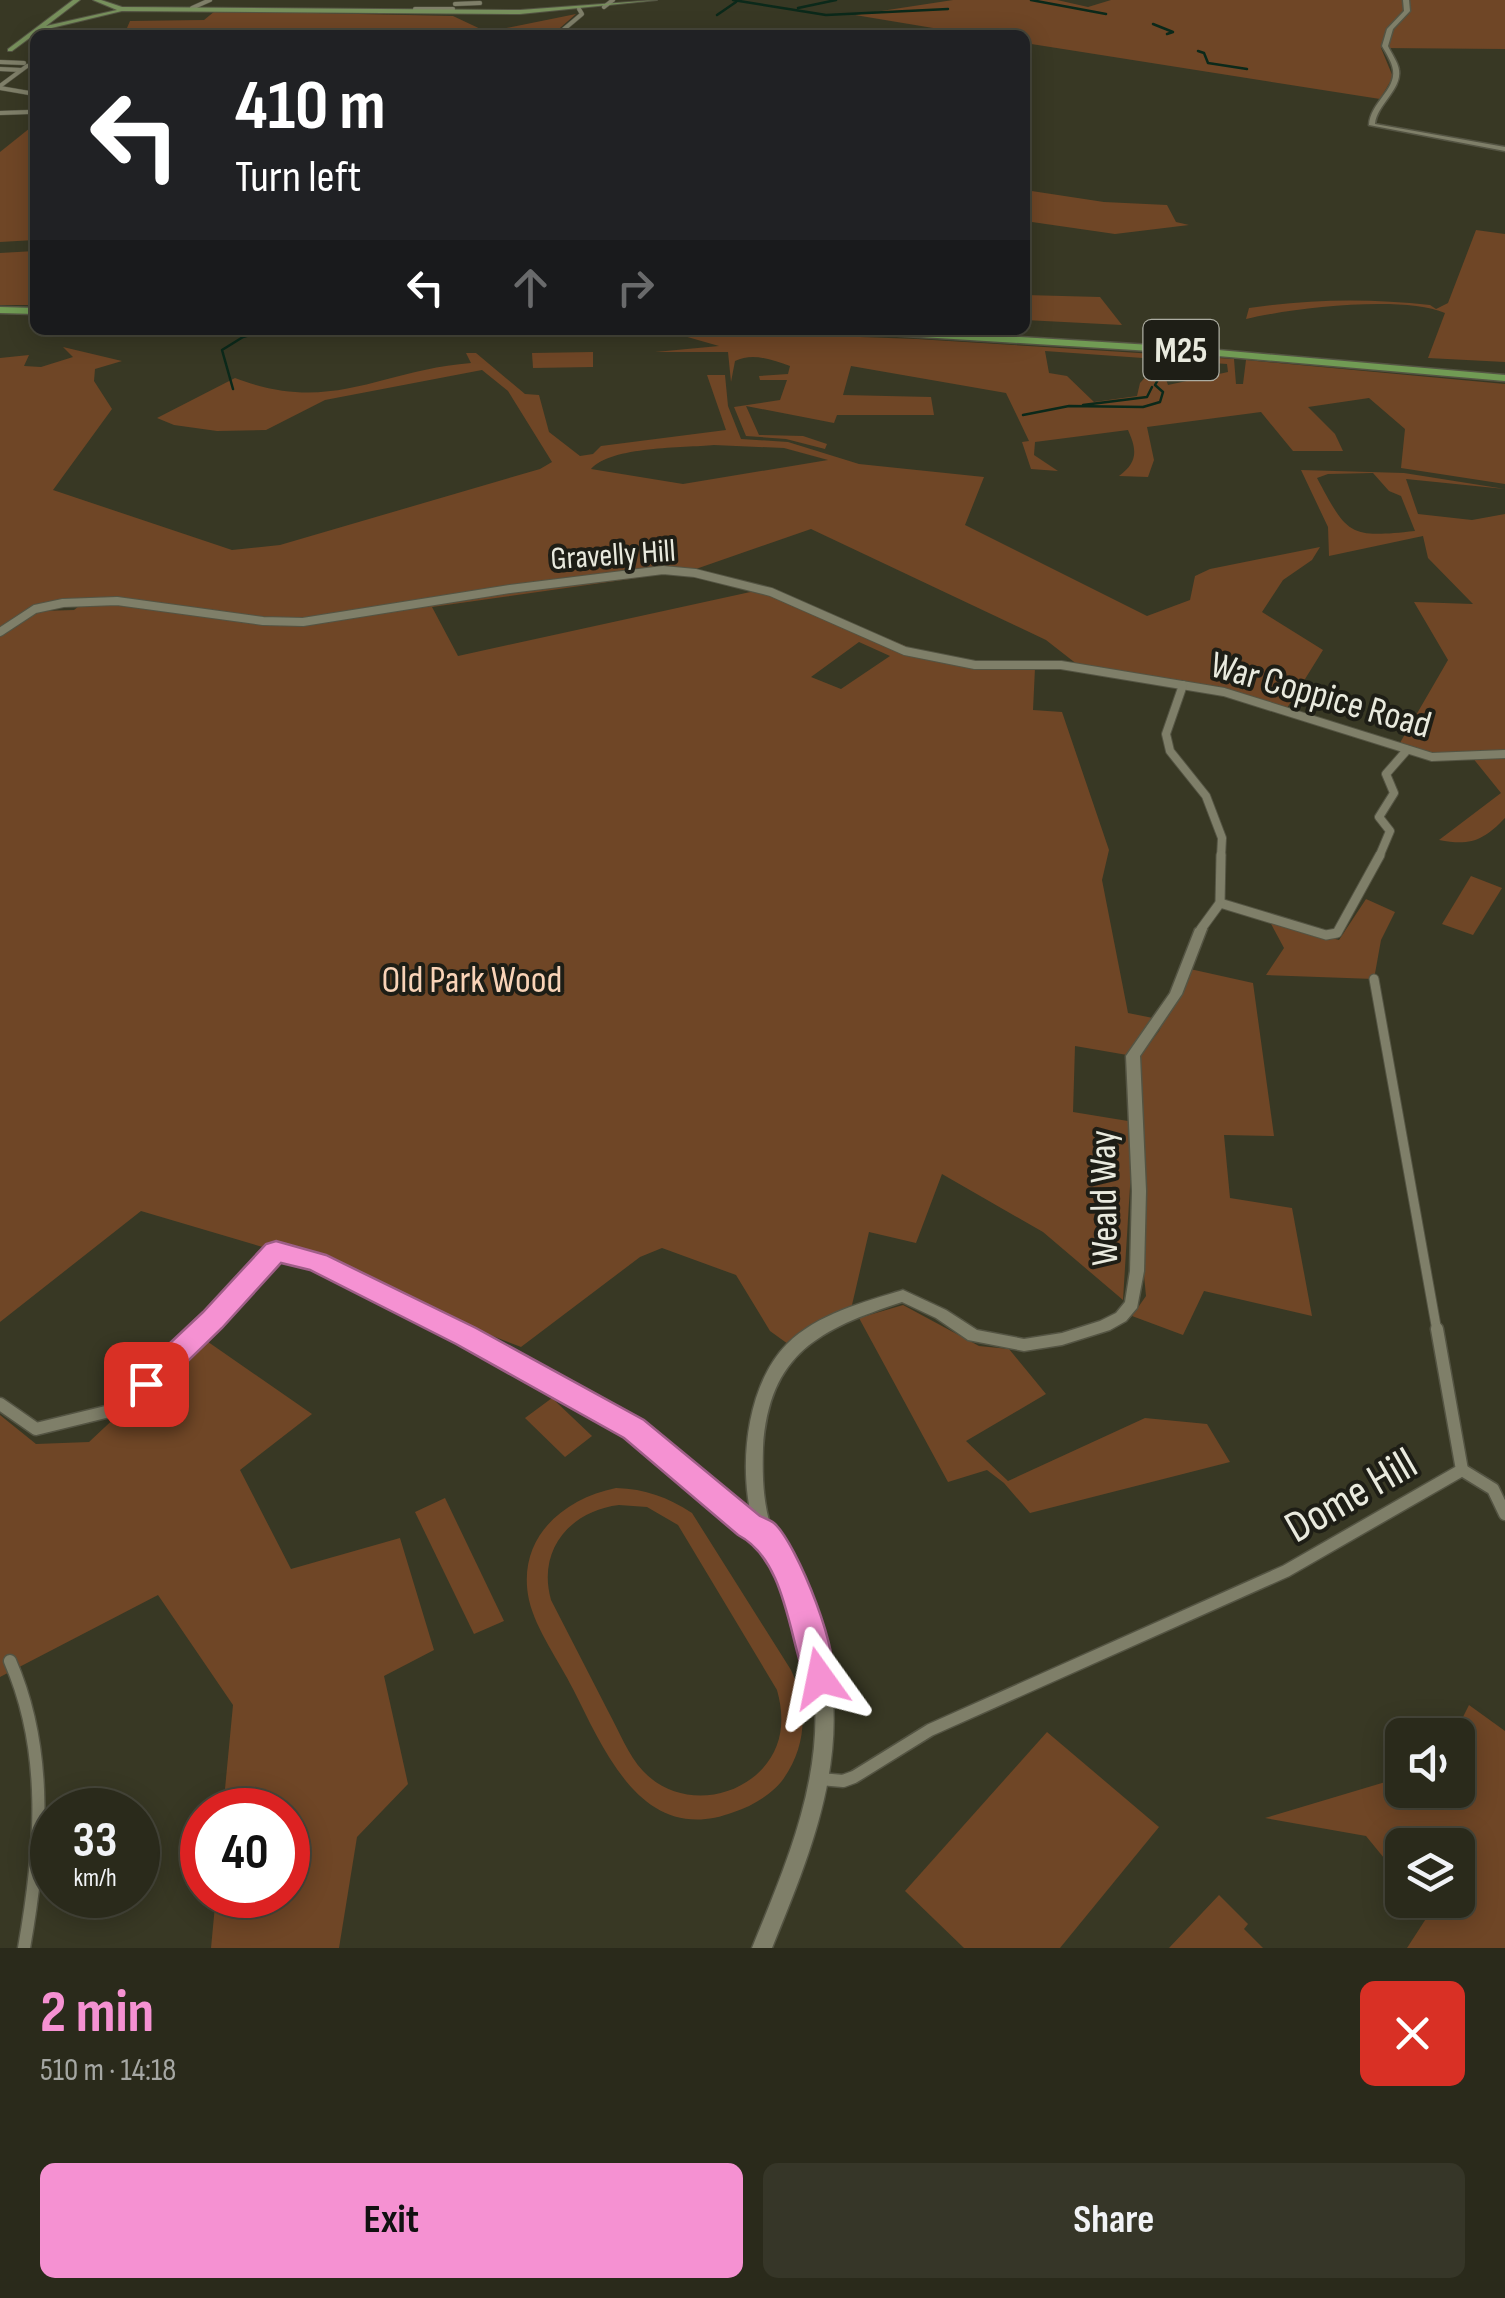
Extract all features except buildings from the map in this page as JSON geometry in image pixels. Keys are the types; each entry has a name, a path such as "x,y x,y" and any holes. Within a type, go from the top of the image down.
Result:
{"highway":[{"path":"0,315 30,315"},
{"name":"M25","path":"1030,333 1145,340 1505,375"},
{"name":"M25","path":"938,335 1505,375"}],"main road":[{"path":"36,30 77,0"},
{"path":"96,0 114,10"},
{"path":"46,25 130,9 580,10 654,0"},
{"path":"10,50 30,35"}],"street":[{"path":"192,8 210,0"},
{"path":"447,0 452,9"},
{"path":"604,7 613,0"},
{"path":"1406,0 1407,11 1390,29 1384,46 1396,67 1395,82 1372,114 1372,125 1505,148"},
{"path":"415,9 452,9 480,2"},
{"path":"562,30 582,14 580,10"},
{"path":"0,66 24,66"},
{"path":"0,87 24,66"},
{"path":"0,87 30,92"},
{"path":"0,97 13,90"},
{"path":"0,113 28,114"},
{"name":"Gravelly Hill","path":"0,632 34,608 116,601 263,621 303,622 510,588 676,570 771,592 926,656 975,666 1060,666 1183,684"},
{"path":"1183,684 1166,734 1170,750 1206,796 1218,824 1220,903 1317,933 1337,933 1372,875 1379,848 1390,831 1379,817 1394,793 1386,774 1407,750"},
{"name":"War Coppice Road","path":"1183,684 1224,692 1432,757 1505,754"},
{"name":"Weald Way","path":"765,1534 753,1446 758,1420 779,1367 803,1341 856,1311 903,1296 973,1336 1024,1345 1105,1326 1132,1304 1139,1191 1133,1056 1176,994 1201,929 1220,903"},
{"name":"Dome Hill","path":"820,1779 843,1781 854,1777 930,1730 1286,1571 1462,1470 1374,979"},
{"path":"0,1404 36,1429 118,1409 213,1320 276,1251 317,1262 435,1320 634,1429 765,1534 806,1610 824,1700 820,1779 762,1948"},
{"path":"1462,1470 1499,1489 1505,1514"},
{"path":"10,1661 28,1706 38,1791 32,1905 24,1948"}],"green space":[{"path":"953,0 1057,0 1088,7 1111,0 1505,0 1505,49 1381,48 1393,77 1380,99 1030,44 1030,30 945,30 855,15"},
{"path":"215,11 453,16 483,30 126,30 130,21 204,20"},
{"path":"576,14 558,30 497,30"},
{"path":"30,128 30,240 0,242 0,152"},
{"path":"1030,191 1104,202 1167,205 1176,222 1189,225 1115,234 1030,222"},
{"path":"1476,230 1505,234 1505,362 1428,358 1445,313 1426,308 1347,305 1246,319 1249,308 1317,301 1384,301 1430,305 1436,309 1448,303"},
{"path":"30,251 30,305 0,305 0,253"},
{"path":"1030,295 1100,297 1122,325 1030,320"},
{"path":"680,335 917,339 1234,359 1236,384 1243,384 1246,360 1505,384 1505,484 1401,468 1405,429 1369,398 1308,407 1335,434 1343,451 1293,451 1261,412 1147,427 1154,460 1148,477 1119,476 1130,466 1134,455 1128,430 1035,442 1034,455 1058,471 1031,469 1022,442 1029,441 1006,393 851,366 843,395 931,397 934,415 837,415 834,423 746,406 759,435 803,436 827,444 825,449 786,439 746,436 734,407 780,400 787,380 760,380 759,376 788,374 790,366 762,358 742,358 735,361 731,382 728,352 655,352 719,346","holes":["1045,351 1227,364 1228,372 1168,385 1163,371 1152,370 1140,383 1137,396 1094,402 1067,376 1049,373"]},
{"name":"Old Park Wood","path":"63,347 122,361 95,369 94,381 112,409 53,490 232,550 280,545 540,469 552,462 508,391 482,370 325,400 266,430 217,431 174,425 157,418 235,378 269,388 328,391 471,363 466,353 476,353 525,394 539,395 549,432 580,456 593,454 601,446 726,430 707,375 725,375 728,406 741,439 788,442 859,464 984,477 965,525 1147,616 1190,600 1195,576 1210,569 1320,547 1312,560 1283,580 1262,612 1323,650 1284,713 1224,692 1078,665 1046,640 811,529 693,570 432,607 458,656 768,588 908,647 981,669 1035,668 1033,710 1062,712 1109,850 1102,880 1128,1013 1158,1019 1133,1056 1075,1046 1073,1112 1134,1122 1123,1300 1043,1232 942,1174 916,1243 869,1232 852,1305 788,1344 770,1331 736,1275 662,1248 640,1257 521,1347 276,1251 141,1211 0,1322 0,358 29,355 24,366 41,367 73,357","holes":["714,445 784,448 828,460 683,484 591,469 601,461 631,452","116,599 204,609 201,615 84,602 74,610 41,611 39,605 61,600","859,642 890,656 841,689 811,677"]},
{"path":"593,352 593,367 533,368 532,353"},
{"path":"1301,470 1404,473 1505,489 1406,479 1418,514 1472,520 1505,514 1505,818 1483,837 1468,842 1439,840 1501,793 1472,757 1432,757 1397,748 1448,660 1414,602 1473,604 1428,558 1423,536 1329,556 1328,527","holes":["1373,473 1389,491 1401,496 1415,531 1376,534 1353,529 1336,512 1317,478 1328,474"]},
{"path":"1471,876 1502,888 1473,935 1442,924"},
{"path":"1366,899 1395,912 1381,940 1374,979 1266,975 1284,948 1270,922 1339,940"},
{"path":"1190,969 1253,983 1274,1136 1224,1135 1230,1198 1292,1208 1312,1316 1204,1291 1183,1335 1132,1316 1146,1296 1140,1056 1159,1031"},
{"path":"903,1305 979,1346 1009,1349 1046,1394 966,1441 1008,1481 1145,1418 1207,1424 1230,1462 1030,1513 987,1470 948,1482 859,1318"},
{"path":"201,1337 312,1414 240,1470 291,1569 400,1538 434,1650 384,1676 408,1784 357,1837 339,1948 211,1948 214,1918 310,1918 310,1788 225,1788 233,1705 158,1595 0,1677 0,1415 36,1444 89,1442"},
{"path":"552,1398 592,1436 565,1457 525,1418"},
{"path":"616,1488 647,1492 692,1513 791,1670 802,1711 797,1752 779,1784 748,1806 702,1819 675,1816 652,1805 614,1765 542,1634 529,1600 530,1558 547,1525 561,1512 596,1493","holes":["619,1505 647,1507 678,1525 777,1690 781,1725 772,1757 756,1775 729,1791 683,1794 655,1782 643,1771 551,1600 548,1582 553,1550 572,1525 601,1509"]},
{"path":"445,1498 504,1621 474,1634 415,1512"},
{"path":"1469,1705 1505,1731 1505,1948 1407,1948 1426,1918 1475,1918 1475,1828 1385,1828 1385,1859 1366,1836 1265,1818 1385,1782 1385,1808 1475,1808 1475,1718 1462,1718"},
{"path":"1047,1732 1159,1827 1060,1948 964,1948 905,1891"},
{"path":"1219,1895 1248,1924 1244,1929 1263,1948 1169,1948"}],"waterway":[{"path":"733,0 826,15 948,9"},
{"path":"798,8 836,0"},
{"path":"1031,0 1106,14"},
{"path":"717,15 736,2"},
{"path":"1153,24 1173,32 1167,34"},
{"path":"1198,51 1204,53 1208,63 1247,69"},
{"path":"233,389 222,350 250,335"},
{"path":"1023,415 1069,406 1143,407 1160,402 1163,392 1155,385 1167,364"},
{"path":"1083,405 1147,397 1152,387"}],"route":[{"path":"146,1384 213,1320 276,1251 317,1262 466,1336 634,1429 765,1534 806,1610 820,1678"}]}
